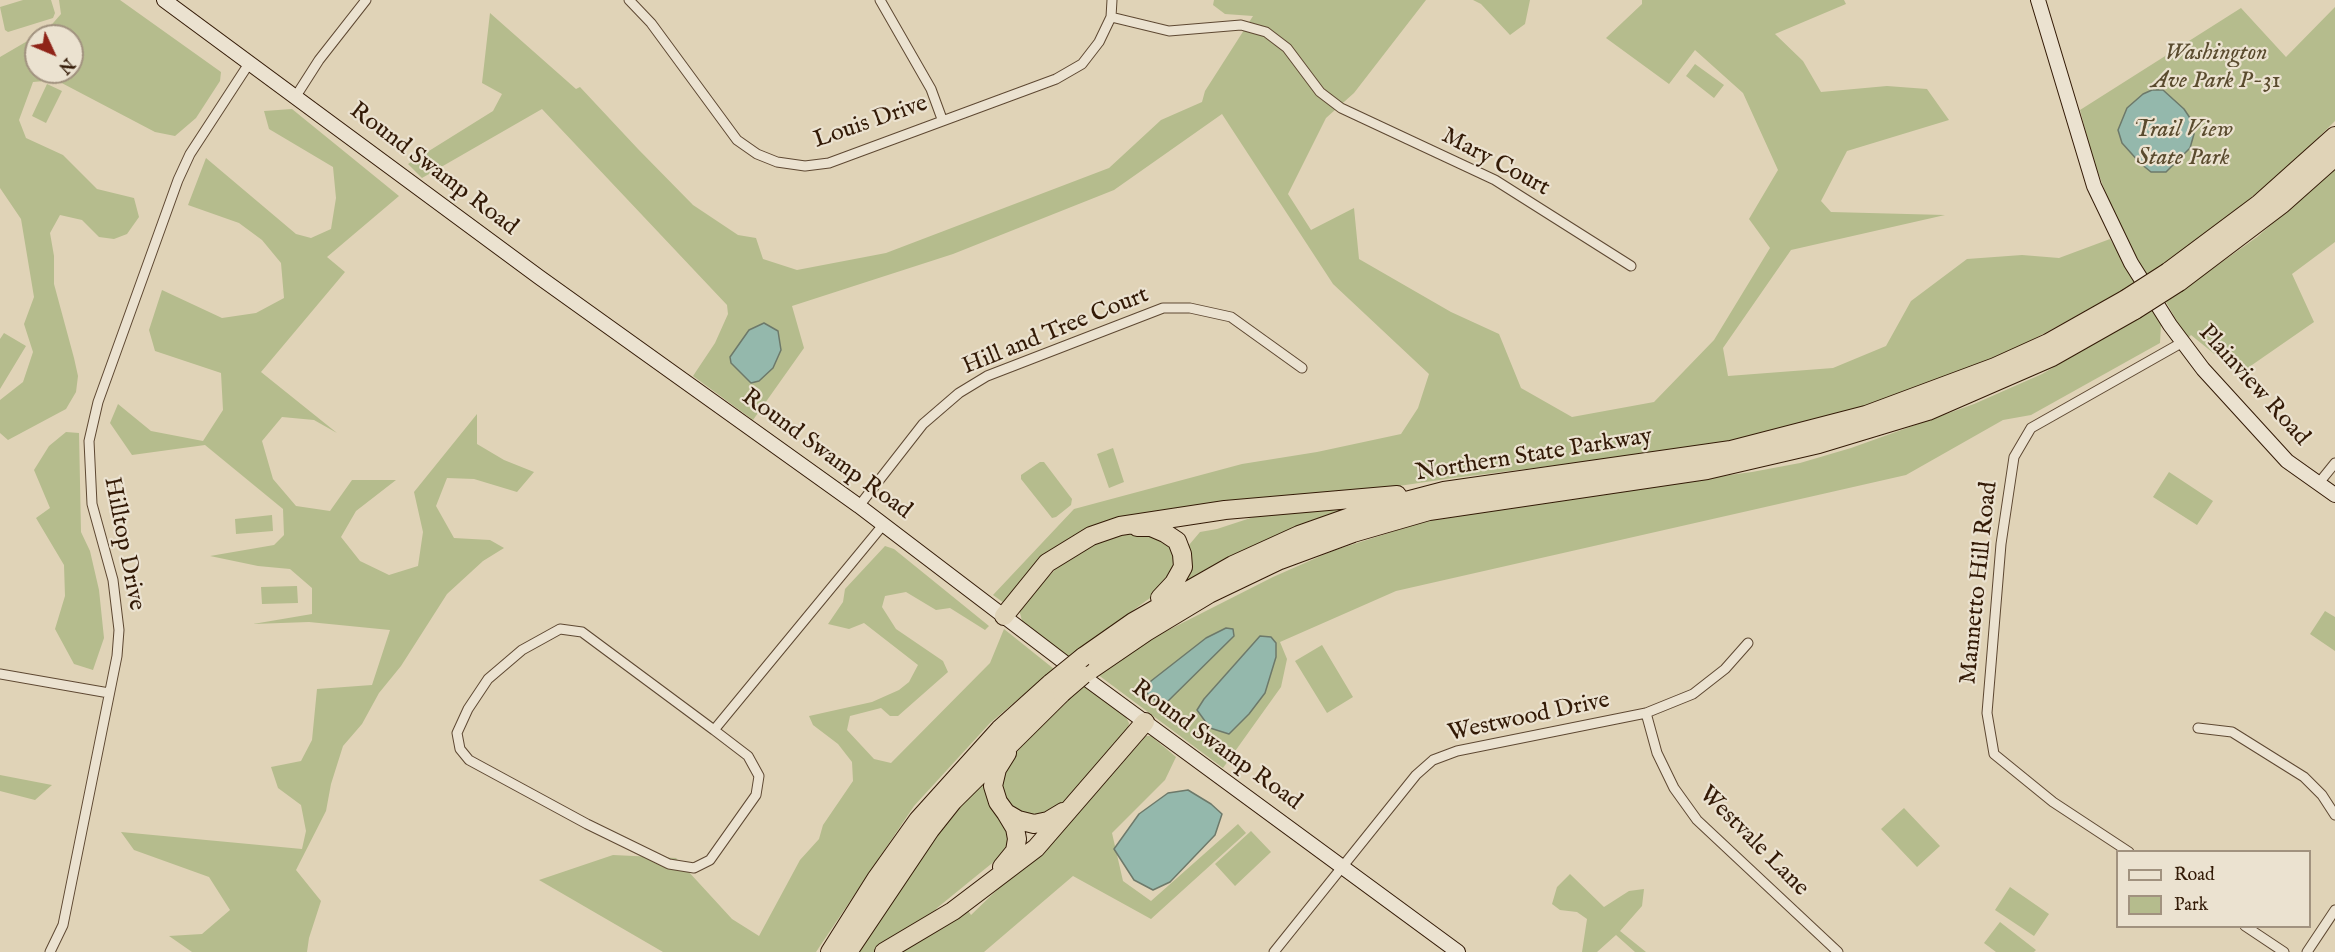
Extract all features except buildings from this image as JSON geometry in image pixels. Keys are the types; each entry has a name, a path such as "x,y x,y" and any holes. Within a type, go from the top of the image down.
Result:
{"highway":[{"name":"Northern State Parkway","path":"2174,277 2335,136"},
{"name":"Northern State Parkway","path":"1092,660 1209,594 1280,560 1353,533 1429,511 1707,470 1819,444 1928,411 2052,357 2283,204 2335,157"},
{"name":"Northern State Parkway","path":"830,952 876,879 918,820 1000,729 1092,660 1133,622 1233,565 1299,535 1364,512 1444,491 1731,450 1866,416 1995,367 2130,305"},
{"path":"1004,616 1047,563 1091,536 1120,526 1225,510 1444,491"},
{"path":"1004,616 1050,567 1072,552 1120,531 1151,527 1177,541 1182,554 1183,567 1174,584 1133,622"},
{"name":"Northern State Parkway","path":"848,952 930,830 980,771 1044,708 1056,688"},
{"path":"983,889 1015,851 1015,828 995,794 993,786 997,769 1044,708"},
{"path":"884,952 983,889 1036,848 1145,722"},
{"path":"1006,813 1026,823 1040,823 1057,816 1082,795"}],"street":[{"name":"Round Swamp Road","path":"164,0 548,283 859,506 1145,722 1458,952"},
{"path":"296,96 340,31 366,0"},
{"name":"Louis Drive","path":"629,0 651,24 737,140 757,154 777,162 805,166 829,163 1056,79 1082,64 1100,42 1111,17 1112,0"},
{"path":"879,0 931,89 942,120"},
{"name":"Plainview Road","path":"2042,1 2094,186 2123,248 2183,342 2204,369 2268,442 2318,484 2335,495"},
{"name":"Mary Court","path":"1111,17 1169,31 1241,25 1266,32 1287,48 1320,92 1336,104 1367,122 1495,180 1631,266"},
{"name":"Hilltop Drive","path":"50,952 63,925 117,656 118,605 92,504 89,441 101,394 178,180 201,135 250,62"},
{"name":"Hill and Tree Court","path":"859,506 923,424 959,393 987,376 1163,308 1190,308 1231,317 1302,368"},
{"name":"Mannetto Hill Road","path":"2126,850 2053,802 1994,754 1987,713 2001,544 2014,457 2031,428 2183,342"},
{"path":"2318,484 2335,463"},
{"path":"714,730 883,525"},
{"path":"561,629 582,632 714,730 748,756 759,776 756,795 750,805 710,860 694,868 669,864 469,760 460,749 457,733 468,709 488,679 522,650 561,629"},
{"name":"Westwood Drive","path":"1274,952 1416,775 1433,760 1457,751 1646,713 1693,694 1725,669 1748,643"},
{"path":"0,674 109,693"},
{"name":"Westvale Lane","path":"1646,713 1657,753 1674,788 1697,820 1838,952"},
{"path":"2198,728 2232,732 2304,777 2322,795 2335,815"},
{"path":"2307,952 2335,910"},
{"path":"2247,928 2284,952"}],"green space":[{"path":"23,0 51,0 55,13 53,18 34,24 24,24 24,27 8,32 5,30 0,7"},
{"path":"59,0 120,0 221,72 220,81 196,118 175,136 155,132 64,84 84,84 84,24 52,24 61,14"},
{"path":"1214,0 1426,0 1354,93 1326,118 1288,194 1311,230 1354,208 1359,259 1451,312 1499,334 1521,388 1572,417 1654,402 1714,340 1770,248 1749,219 1778,170 1743,93 1695,50 1669,84 1606,38 1642,4 1642,0 1844,0 1846,4 1775,34 1803,61 1821,92 1887,86 1927,89 1949,120 1847,151 1821,201 1831,212 1945,215 1791,250 1723,348 1728,376 1833,368 1886,346 1911,301 1967,259 2022,255 2059,258 2110,239 2137,283 2019,347 1930,386 1822,420 1721,445 1453,478 1093,531 1004,603 993,595 1074,509 1242,464 1317,452 1401,434 1418,408 1429,374 1333,284 1222,114 1114,190 953,254 792,306 804,348 753,420 693,376 715,343 728,314 727,305 542,109 422,178 408,164 493,111 502,94 482,83 490,13 576,89 580,87 693,205 738,235 756,238 763,259 797,270 886,253 1109,168 1161,120 1202,102 1205,91 1253,16 1225,14 1213,5"},
{"path":"1473,0 1530,0 1525,24 1510,35 1481,4"},
{"name":"Trail View State Park","path":"2335,7 2335,121 2301,155 2240,207 2176,257 2146,275 2111,207 2093,159 2080,110 2241,8 2286,57"},
{"path":"24,43 24,84 32,84 19,120 26,138 63,155 97,189 134,198 139,217 127,234 114,239 99,237 82,220 60,215 50,233 54,256 54,284 78,376 76,392 66,409 8,440 0,433 0,400 23,382 33,352 24,324 34,297 21,219 0,188 0,57"},
{"path":"1695,64 1724,85 1714,98 1686,76"},
{"path":"47,84 62,91 46,123 32,116"},
{"path":"292,109 399,196 327,257 345,272 261,372 337,433 314,420 282,417 262,441 273,479 296,506 330,511 352,480 396,480 356,511 341,537 360,561 389,575 418,566 423,532 414,492 477,414 477,444 504,460 534,472 517,492 474,479 447,478 436,506 454,538 490,540 504,548 483,561 447,594 401,666 379,693 362,724 343,746 331,784 326,811 296,870 321,901 307,952 192,952 169,936 202,934 230,910 209,877 134,850 121,832 302,849 306,831 301,805 278,788 271,767 301,761 312,740 317,689 372,685 390,630 309,622 253,624 312,614 312,588 290,569 258,566 210,556 274,545 284,535 283,509 205,445 132,455 110,423 118,404 151,431 203,441 223,410 221,373 155,351 149,330 162,290 222,318 256,313 284,298 281,263 262,240 239,223 188,205 206,158 296,234 311,238 331,229 336,198 333,167 269,129 264,111"},
{"path":"2335,169 2335,242 2292,274 2314,322 2239,374 2191,335 2187,339 2166,302 2257,237"},
{"path":"2152,310 2161,325 2160,343 2031,415 2003,420 1906,475 1396,591 1280,642 1287,659 1281,687 1223,768 1097,674 1127,651 1273,577 1332,551 1417,524 1476,509 1752,472 1800,463 1851,448 1974,404 2042,374","holes":["1260,636 1229,734 1210,728 1197,710 1204,699"]},
{"path":"4,333 26,346 0,389 0,339"},
{"path":"66,432 79,433 81,532 90,551 99,590 104,638 93,670 74,664 55,629 65,596 64,565 36,518 50,508 34,470 49,446"},
{"path":"1113,448 1124,482 1109,488 1097,454"},
{"path":"1040,462 1044,462 1072,499 1071,505 1056,517 1052,518 1021,479 1021,475"},
{"path":"2169,472 2213,501 2197,525 2153,497"},
{"path":"1358,504 1180,586 1189,545 1200,532 1217,529 1275,510"},
{"path":"272,515 273,531 236,534 235,519"},
{"path":"1143,529 1168,539 1177,561 1172,582 1069,657 1022,621 1019,609 1063,561 1086,547"},
{"path":"885,546 894,549 989,626 985,630 950,608 936,610 906,592 885,596 882,607 896,629 943,661 948,672 898,716 890,716 881,708 850,716 847,730 874,759 891,763 990,663 1004,629 1054,669 990,723 914,806 816,952 663,952 539,880 613,855 676,858 732,919 759,936 800,860 819,839 823,825 853,781 852,762 838,744 813,725 809,716 872,702 899,690 909,682 918,665 864,623 849,629 828,624 843,602 845,589"},
{"path":"297,586 298,603 262,604 261,587"},
{"path":"2325,611 2335,617 2335,651 2310,634"},
{"path":"1322,645 1353,697 1327,713 1295,661"},
{"path":"1084,685 1126,717 1129,723 1128,730 1053,814 1036,820 1002,803 1000,772 1051,711"},
{"path":"1146,736 1151,736 1176,757 1165,780 1112,833 1123,881 1151,901 1238,824 1246,833 1151,919 1073,876 984,952 893,952 965,906 971,915 1087,803"},
{"path":"988,772 1010,830 1007,851 937,908 925,924 875,952 856,952 924,848"},
{"path":"0,775 52,785 35,800 0,791"},
{"path":"1904,808 1940,846 1917,867 1881,829"},
{"path":"1251,831 1271,852 1235,886 1215,864"},
{"path":"1570,874 1604,907 1629,891 1644,889 1642,906 1620,931 1646,952 1635,952 1616,935 1597,952 1582,952 1587,919 1577,912 1560,910 1552,904 1557,887"},
{"path":"2010,887 2049,914 2034,936 1995,910"},
{"path":"2000,922 2036,950 2034,952 1996,952 1984,943"}],"water":[{"path":"2152,90 2163,90 2184,109 2192,121 2194,134 2190,148 2166,172 2151,172 2140,163 2122,143 2118,130 2127,108 2143,94"},
{"path":"764,323 778,331 781,350 773,368 759,381 751,383 731,363 730,357 749,330"},
{"path":"1226,628 1233,629 1234,636 1164,705 1149,696 1146,690 1151,681 1206,638"},
{"path":"1260,636 1271,637 1276,643 1276,657 1265,693 1249,714 1229,734 1210,728 1197,710 1204,699"},
{"path":"1188,790 1211,804 1222,814 1215,835 1170,882 1153,890 1134,880 1114,849 1139,814 1168,793"}],"park label":[{"name":"Washington Ave Park P-31","path":"2216,68"}]}
